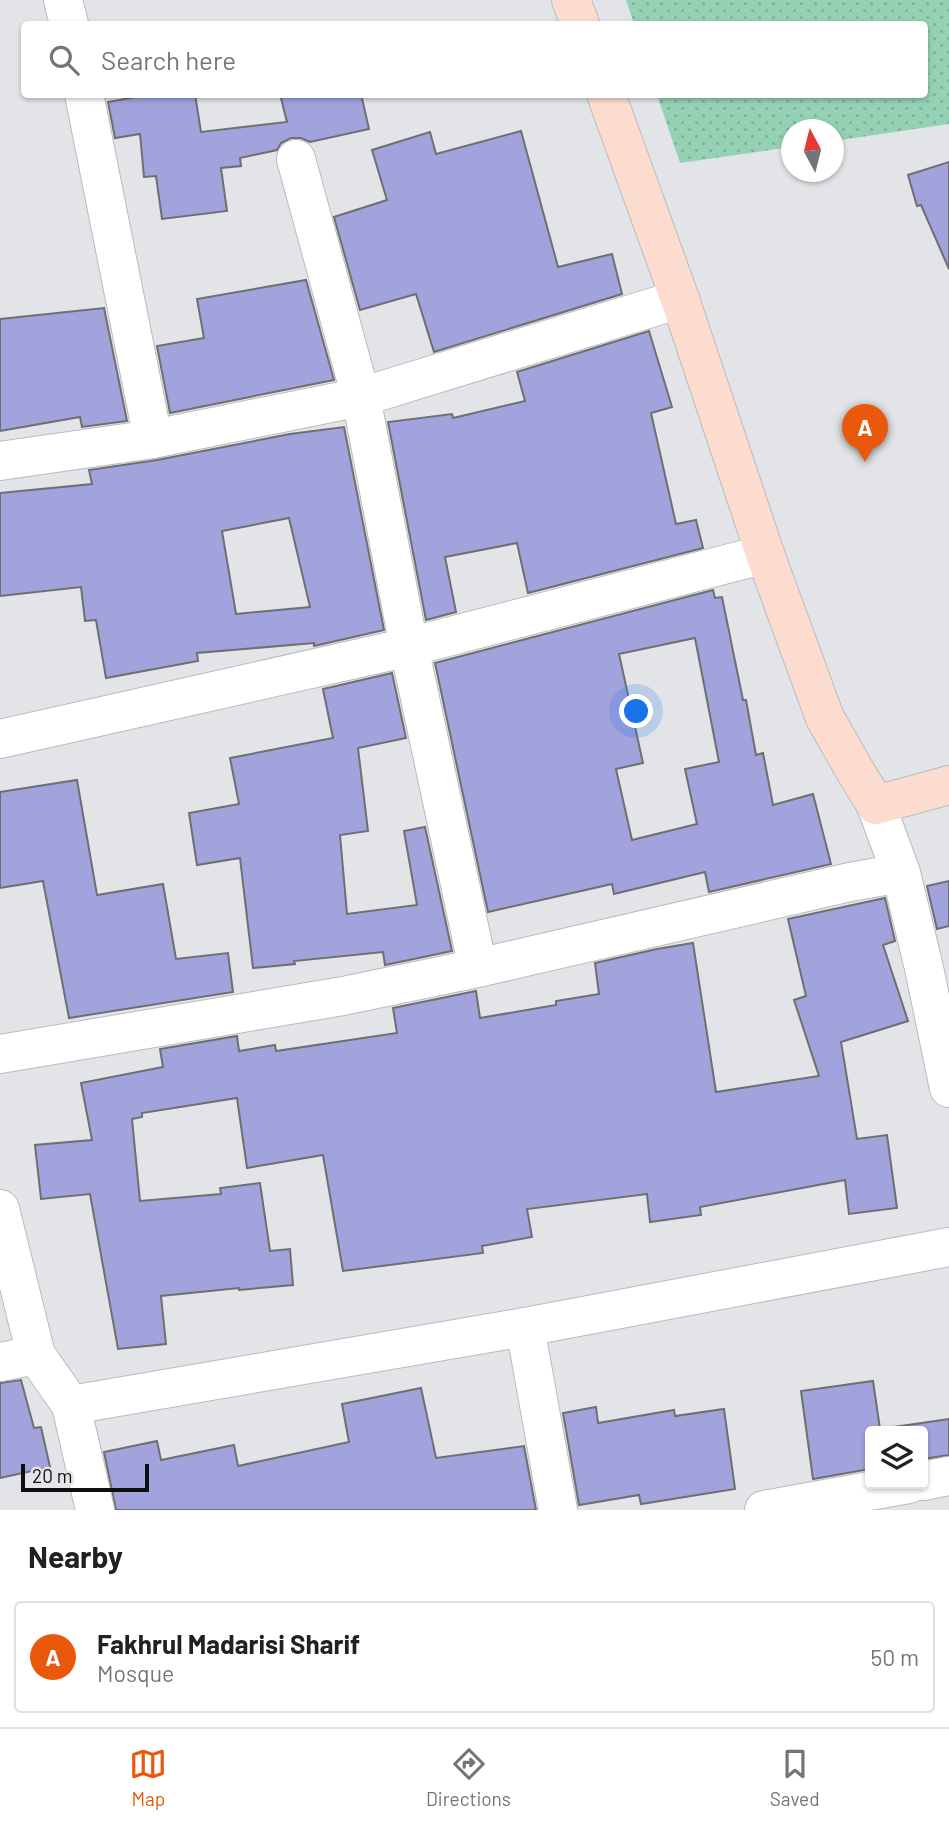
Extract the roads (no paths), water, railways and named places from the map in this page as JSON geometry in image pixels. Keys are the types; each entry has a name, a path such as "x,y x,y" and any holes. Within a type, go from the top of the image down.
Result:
{"main road":[{"path":"572,0 579,21"},
{"path":"607,98 680,299 765,554 825,718 876,805 949,785"}],"street":[{"path":"63,0 68,21"},
{"path":"86,98 153,439"},
{"path":"296,159 361,397 409,647 478,968"},
{"path":"0,461 153,439 361,397 680,299"},
{"path":"0,739 409,647 765,554"},
{"path":"876,805 901,873 949,1088"},
{"path":"0,1054 343,996 901,873"},
{"path":"0,1209 18,1358 71,1405 95,1510"},
{"path":"71,1405 525,1327 949,1247"},
{"path":"525,1327 558,1510"},
{"path":"928,1480 949,1476"},
{"path":"764,1510 881,1489"}],"place":[{"name":"Fakhrul Madarisi Sharif","path":"865,462"}]}
